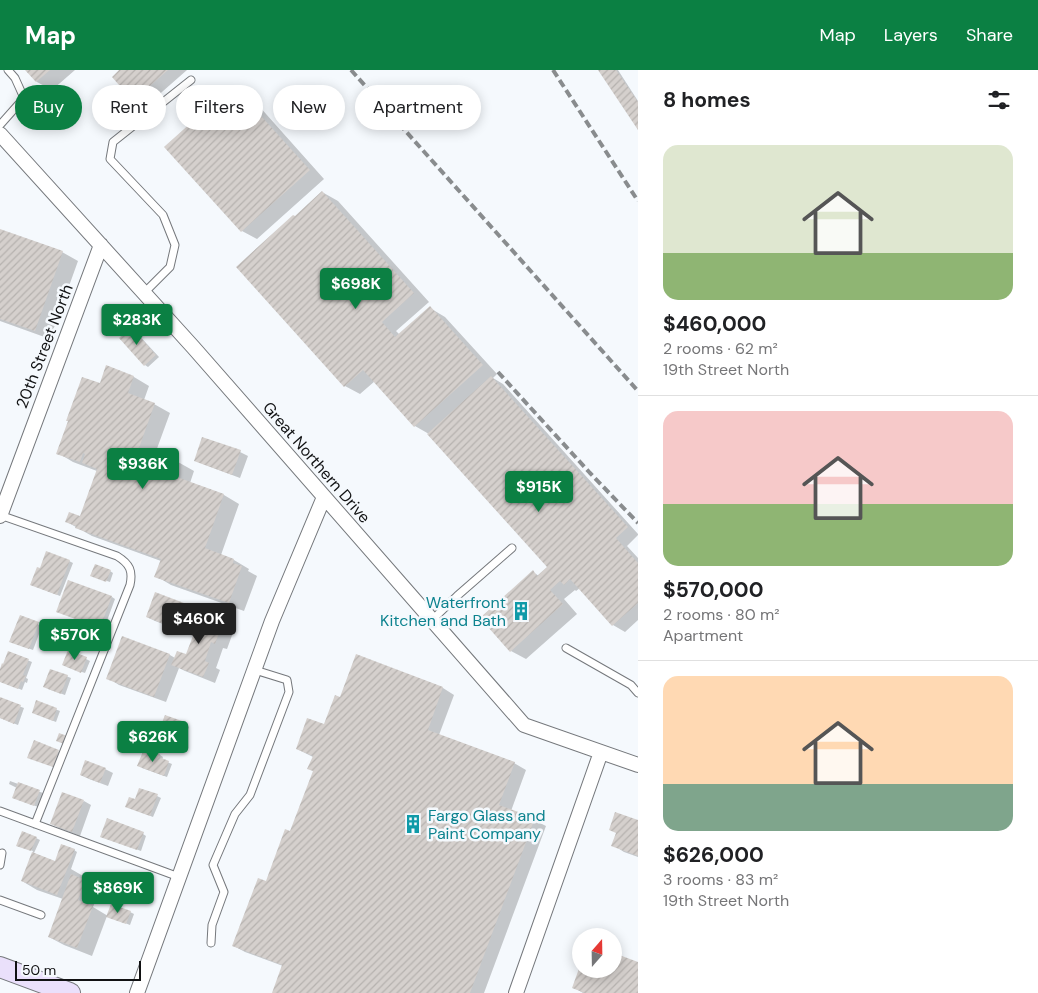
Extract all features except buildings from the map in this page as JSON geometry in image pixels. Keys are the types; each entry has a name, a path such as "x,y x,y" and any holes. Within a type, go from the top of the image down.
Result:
{"main road":[{"path":"0,967 70,993"}],"street":[{"name":"Great Northern Drive","path":"0,134 144,293 524,725 638,765"},
{"name":"20th Street North","path":"0,515 100,245"},
{"path":"136,993 272,621 324,497"},
{"path":"516,993 601,752"}],"lane":[{"path":"0,125 24,98 15,78 8,70"},
{"path":"144,293 170,267 175,244 163,215 110,159 113,142 191,80"},
{"path":"0,515 117,556 129,566 132,576 34,824"},
{"path":"432,620 512,548"},
{"path":"566,648 631,685 638,693"},
{"path":"211,943 212,925 224,892 213,865 235,814 250,795 289,692 287,680 255,670"},
{"path":"0,811 179,877"},
{"path":"0,865 2,853"},
{"path":"0,900 41,915"}],"railway":[{"path":"351,70 638,391"},
{"path":"553,70 638,201"},
{"path":"498,372 638,523"}],"place":[{"name":"Waterfront Kitchen and Bath","path":"521,611"},
{"name":"Fargo Glass and Paint Company","path":"413,824"}]}
